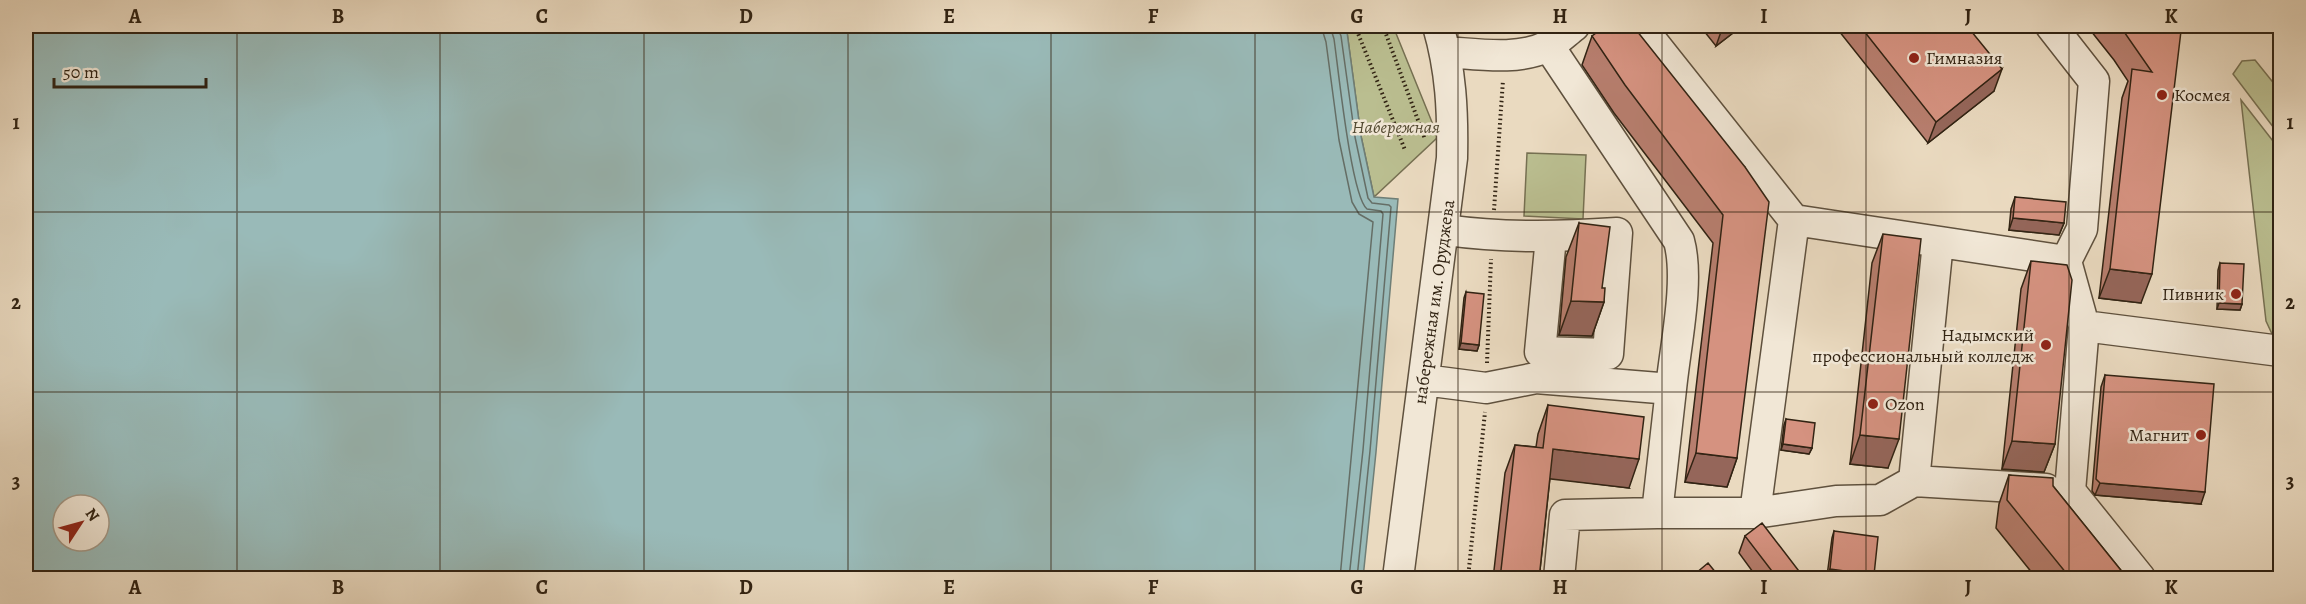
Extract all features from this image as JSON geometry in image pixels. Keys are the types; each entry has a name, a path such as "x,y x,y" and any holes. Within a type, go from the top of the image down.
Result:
{"street":[{"path":"1442,39 1497,54 1527,52 1548,45 1574,26"},
{"path":"1640,26 1794,220 2066,261"},
{"path":"2051,26 2094,81 2082,228 2066,261 2084,326 2070,491 2140,579"},
{"name":"набережная им. Оруджева","path":"1398,579 1452,158 1453,105 1442,39"},
{"path":"1548,45 1679,241 1684,257 1657,513"},
{"path":"1755,513 1794,220"},
{"path":"1444,230 1492,236 1551,237"},
{"path":"1914,482 1938,242"},
{"path":"2084,326 2280,351"},
{"path":"1424,380 1486,388 1536,378 1671,390"},
{"path":"1559,579 1565,515 1755,513 1836,501 1880,500 1914,482 2070,491"}],"path":[{"path":"1355,26 1405,150"},
{"path":"1383,26 1425,139"},
{"path":"1468,579 1486,388 1492,236 1504,82 1497,54"}],"green space":[{"name":"Набережная","path":"1341,26 1393,26 1438,137 1374,197 1361,136 1347,32"},
{"path":"2255,60 2280,91 2280,136 2233,74 2242,61"},
{"path":"2241,100 2280,150 2280,338 2272,334 2266,321"},
{"path":"1527,153 1586,155 1583,219 1524,216"}],"water":[{"path":"26,26 1341,26 1347,32 1361,136 1374,197 1398,199 1363,578 26,578"}],"building":[{"path":"1606,26 1633,26 1745,167 1769,202 1737,458 1696,453 1723,215 1625,85 1592,36"},
{"name":"Гимназия","path":"1860,26 1967,26 2002,69 1936,122"},
{"path":"2120,26 2177,26 2181,31 2152,274 2110,269 2132,69 2152,72"},
{"path":"2015,197 2066,202 2064,223 2013,218"},
{"path":"1579,223 1610,227 1602,288 1605,288 1604,302 1571,301"},
{"path":"1883,234 1921,239 1899,439 1860,435"},
{"path":"2031,261 2067,265 2072,280 2055,444 2012,441"},
{"path":"2220,263 2244,264 2242,304 2219,303"},
{"path":"1466,292 1484,294 1479,345 1461,343"},
{"path":"2105,375 2214,384 2205,492 2100,483 2096,479"},
{"path":"1548,405 1644,417 1639,459 1553,449 1539,579 1500,579 1515,445 1543,448"},
{"path":"1786,419 1815,423 1812,448 1783,444"},
{"path":"2009,475 2053,478 2053,486 2128,579 2071,579 2007,500"},
{"path":"1762,523 1805,579 1778,579 1745,536"},
{"path":"1834,531 1878,537 1874,575 1830,569"},
{"path":"1708,563 1721,579 1689,579"}],"place":[{"name":"Гимназия","path":"1914,58"},
{"name":"Космея","path":"2162,95"},
{"name":"Пивник","path":"2236,294"},
{"name":"Надымский профессиональный колледж","path":"2046,345"},
{"name":"Ozon","path":"1873,404"},
{"name":"Магнит","path":"2201,435"}]}
